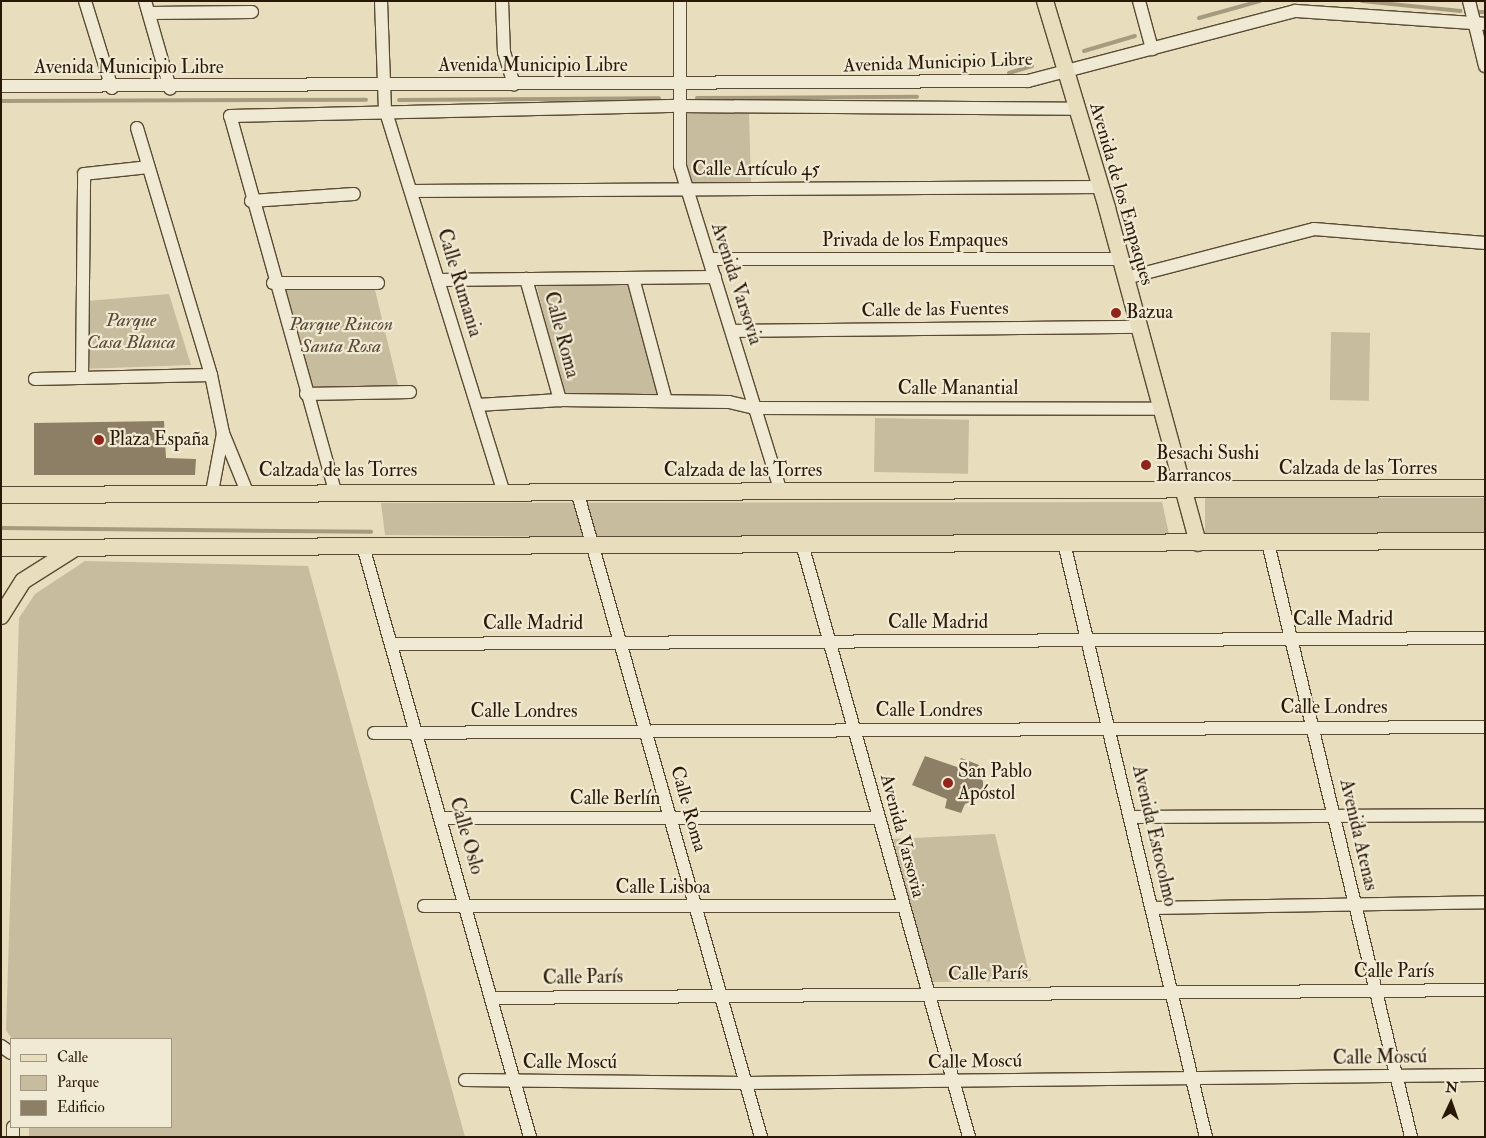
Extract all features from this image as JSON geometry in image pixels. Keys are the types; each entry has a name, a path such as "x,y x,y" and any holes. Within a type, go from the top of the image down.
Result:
{"main road":[{"name":"Avenida de los Empaques","path":"1045,1 1065,74 1101,187 1198,544"},
{"name":"Calzada de las Torres","path":"1,494 335,491 781,492 1485,488"},
{"path":"1,548 1198,544 1485,540"},
{"path":"1,616 23,581 76,548"}],"street":[{"path":"85,1 112,88"},
{"name":"Calle Rumania","path":"380,1 382,86 385,110 503,491"},
{"path":"502,1 504,52 514,85"},
{"name":"Avenida Varsovia","path":"680,1 680,166 781,492"},
{"path":"1139,1 1152,49"},
{"path":"1469,1 1480,24 1485,66"},
{"path":"170,88 147,7 252,12"},
{"name":"Avenida Municipio Libre","path":"1,86 170,88 1028,81 1065,74 1295,11 1480,24"},
{"path":"335,491 273,283 230,116 385,110 680,106 1076,109"},
{"path":"137,128 211,375 223,433 247,492"},
{"path":"82,378 84,174 148,168"},
{"name":"Calle Artículo 45","path":"410,190 1101,187"},
{"path":"251,201 354,194"},
{"path":"1126,278 1314,229 1485,243"},
{"name":"Privada de los Empaques","path":"710,259 1121,259"},
{"path":"438,280 715,277"},
{"path":"633,278 666,401"},
{"name":"Calle Roma","path":"526,279 560,400"},
{"path":"273,283 378,283"},
{"name":"Calle de las Fuentes","path":"732,331 1138,327"},
{"path":"35,380 211,375"},
{"path":"306,394 410,392"},
{"name":"Calle Manantial","path":"476,405 560,400 729,402 756,408 1161,409"},
{"path":"212,492 223,433"},
{"name":"Calle Roma","path":"577,491 590,545 646,731 761,1137"},
{"name":"Avenida Atenas","path":"1268,543 1411,1137"},
{"name":"Avenida Varsovia","path":"802,544 926,994 969,1137"},
{"name":"Avenida Estocolmo","path":"1064,544 1206,1137"},
{"name":"Calle Oslo","path":"363,546 442,818 530,1137"},
{"name":"Calle Madrid","path":"392,644 1485,638"},
{"name":"Calle Londres","path":"374,733 416,731 1485,726"},
{"path":"1130,818 1485,815"},
{"name":"Calle Berlín","path":"442,818 877,818"},
{"path":"1152,908 1485,902"},
{"name":"Calle Lisboa","path":"424,906 902,906"},
{"name":"Calle París","path":"492,998 1172,991 1485,990"},
{"name":"Calle Moscú","path":"465,1080 746,1083 1485,1075"}],"green space":[{"path":"684,111 749,111 751,183 689,184 683,159"},
{"path":"535,280 628,280 659,396 564,395"},
{"name":"Parque Rincon Santa Rosa","path":"281,290 375,290 398,385 310,388"},
{"name":"Parque Casa Blanca","path":"169,294 191,365 83,369 87,301"},
{"path":"1331,332 1370,333 1369,401 1330,400"},
{"path":"875,418 969,420 968,474 874,472"},
{"path":"1205,498 1485,498 1485,535 1205,535"},
{"path":"1162,502 1169,534 582,537 385,535 381,503"},
{"path":"85,561 308,566 465,1137 29,1137 29,1128 172,1128 172,1038 11,1038 6,1030 19,618 35,594"},
{"path":"995,834 1031,981 931,982 893,839"}],"building":[{"name":"Plaza España","path":"164,421 166,458 196,459 195,475 34,475 34,423"},
{"name":"San Pablo Apóstol","path":"925,756 957,767 961,758 979,765 976,775 983,781 983,797 965,804 961,813 945,808 947,799 912,785"}],"waterway":[{"path":"1199,18 1260,1"},
{"path":"1362,1 1460,11"},
{"path":"1478,12 1485,12"},
{"path":"1084,51 1135,36"},
{"path":"1009,73 1032,66"},
{"path":"697,98 917,97"},
{"path":"399,100 659,98"},
{"path":"1,101 366,100"},
{"path":"1,528 371,532"}],"place":[{"name":"Bazua","path":"1116,313"},
{"name":"Plaza España","path":"99,440"},
{"name":"Besachi Sushi Barrancos","path":"1146,465"},
{"name":"San Pablo Apóstol","path":"948,783"}]}
